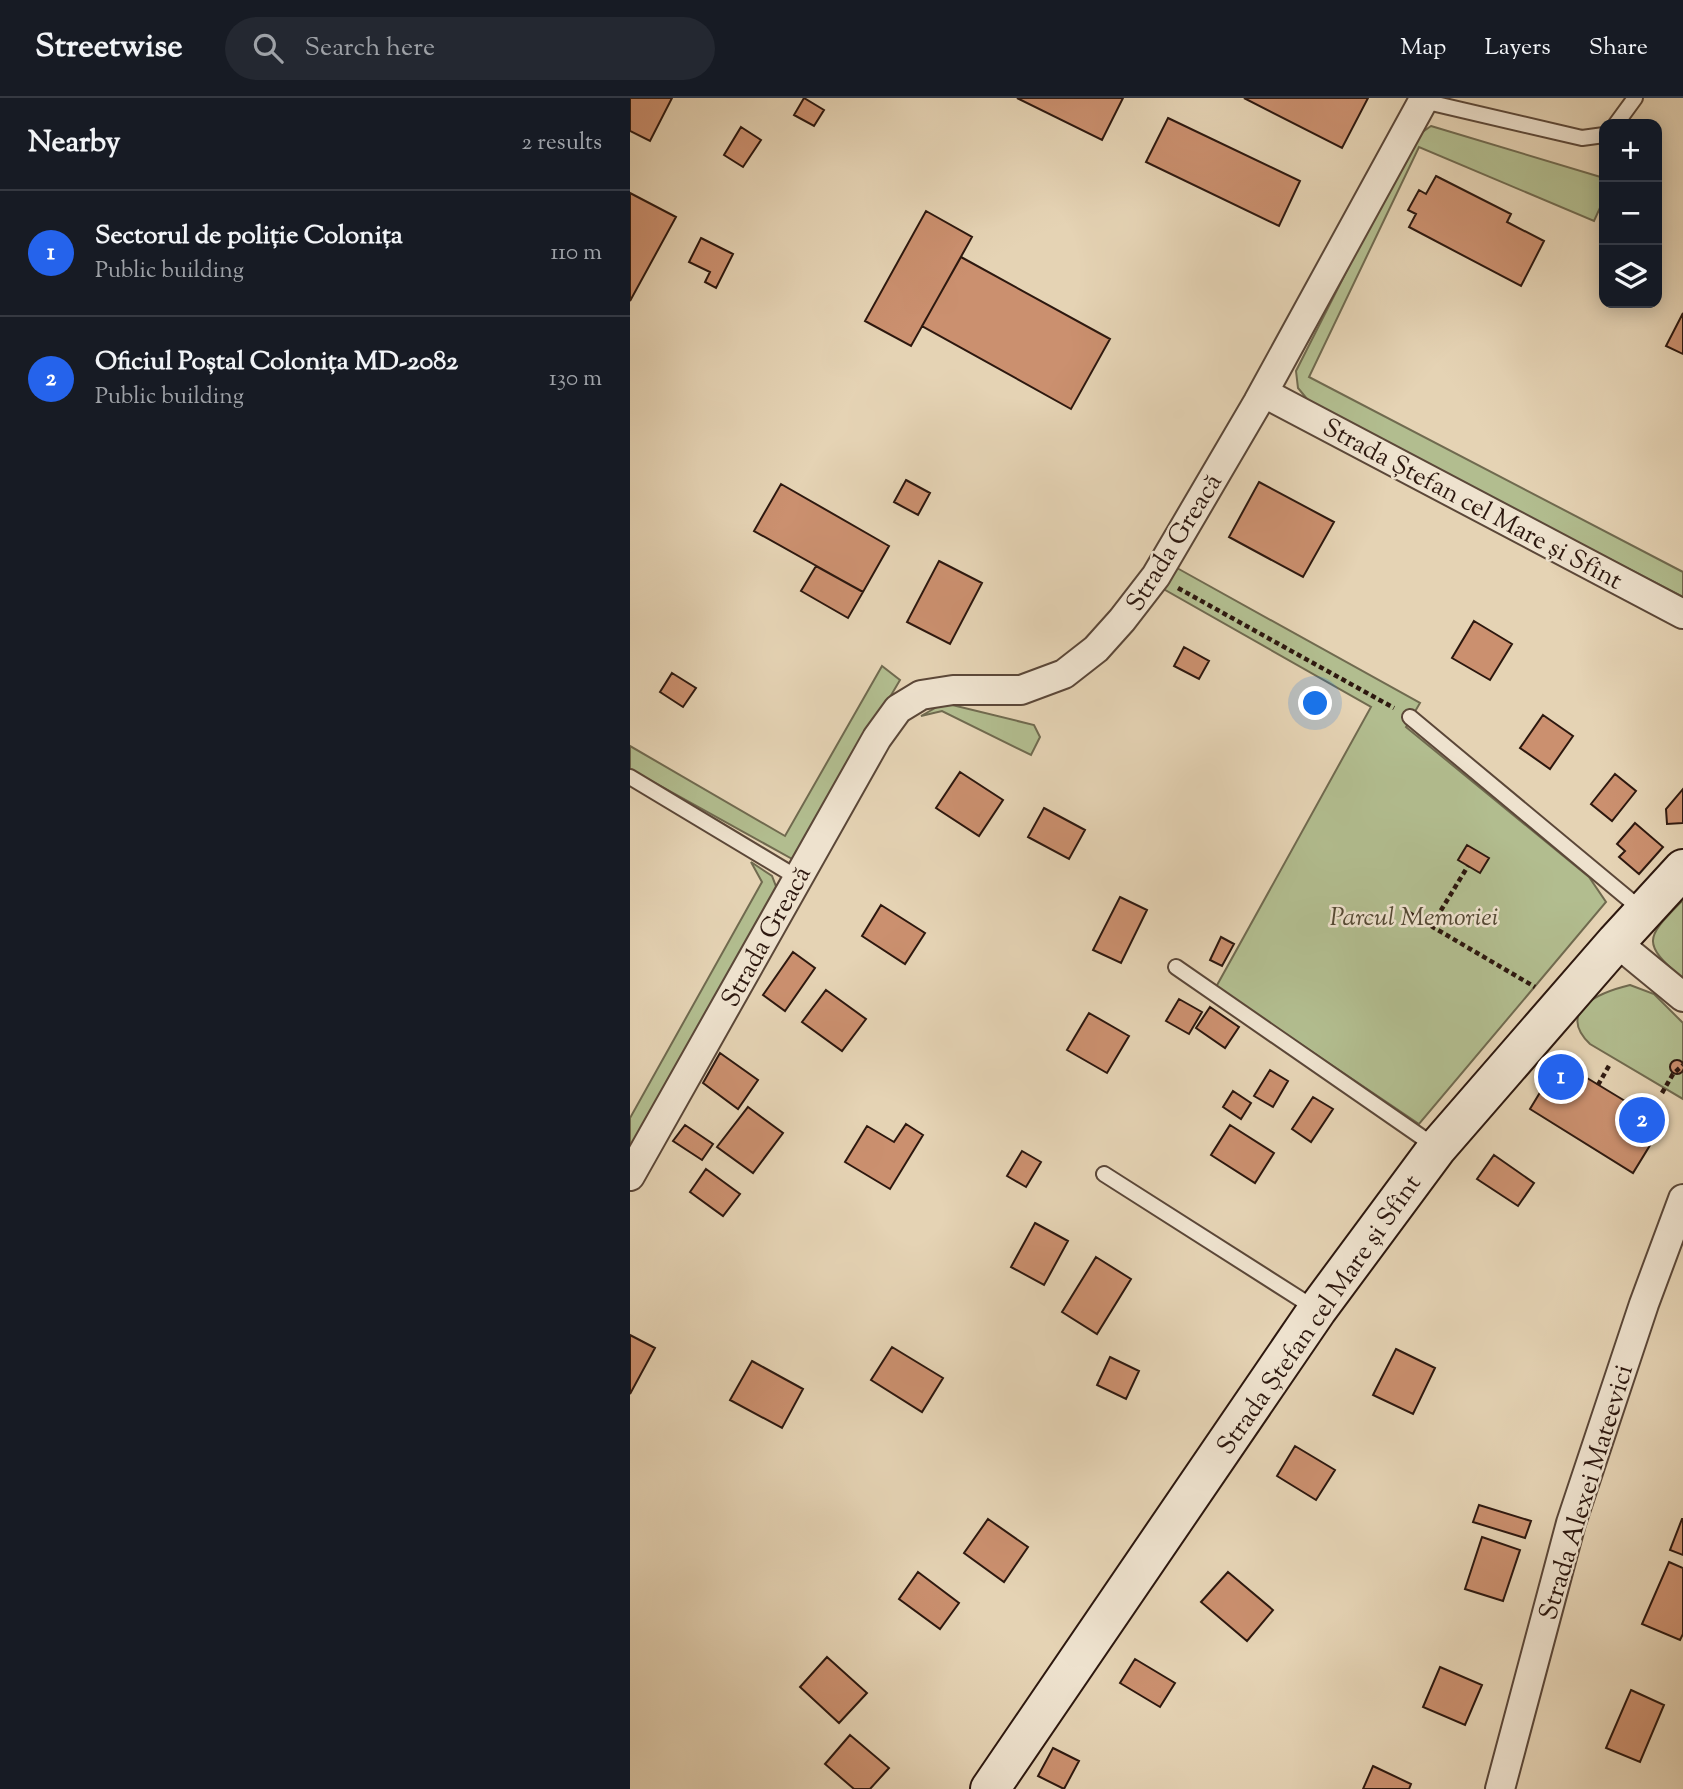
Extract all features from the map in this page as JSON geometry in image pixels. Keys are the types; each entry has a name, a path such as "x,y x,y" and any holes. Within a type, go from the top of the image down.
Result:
{"street":[{"name":"Strada Greacă","path":"630,1176 877,738 898,709 921,695 953,690 1021,690 1064,674 1096,649 1122,621 1156,576 1264,393 1423,101"},
{"name":"Strada Ștefan cel Mare și Sfînt","path":"1264,393 1683,614"},
{"name":"Strada Ștefan cel Mare și Sfînt","path":"990,1789 1317,1310 1437,1148 1683,869"},
{"path":"1616,942 1683,997"},
{"name":"Strada Alexei Mateevici","path":"1500,1789 1571,1523 1644,1304 1683,1199"}],"lane":[{"path":"1620,119 1635,98"},
{"path":"1423,101 1582,138 1599,136"},
{"path":"1410,717 1644,912"},
{"path":"630,778 798,878"},
{"path":"1176,967 1437,1148"},
{"path":"1104,1174 1317,1310"}],"path":[{"path":"1156,576 1410,717"},
{"path":"1432,925 1468,866"},
{"path":"1409,913 1542,992"},
{"path":"1598,1085 1610,1064"},
{"path":"1662,1093 1673,1074 1683,1065"}],"green space":[{"path":"1431,126 1599,176 1599,210 1594,221 1419,147 1309,377 1683,572 1683,597 1312,405 1298,388 1296,371 1414,138"},
{"name":"Parcul Memoriei","path":"1177,568 1420,703 1406,727 1589,877 1606,902 1419,1124 1216,987 1371,707 1160,587"},
{"path":"882,666 900,680 794,860 630,769 630,746 785,836"},
{"path":"944,703 1034,725 1040,737 1031,755 942,711 921,716"},
{"path":"751,862 772,876 777,889 630,1150 630,1118 762,882"},
{"path":"1683,900 1683,979 1660,956 1654,948 1653,940 1661,923"},
{"path":"1630,985 1654,994 1683,1023 1683,1099 1590,1044 1580,1032 1577,1021 1586,1004 1607,992"}],"building":[{"path":"630,98 672,98 650,141 630,131"},
{"path":"804,98 824,110 814,126 794,115"},
{"path":"1017,98 1123,98 1102,140"},
{"path":"1244,98 1368,98 1342,148"},
{"path":"1168,118 1300,181 1279,226 1146,162"},
{"path":"741,127 761,140 743,167 724,155"},
{"path":"1436,176 1511,214 1507,222 1544,241 1521,286 1409,227 1416,214 1408,210 1419,190 1426,194"},
{"path":"630,193 676,217 630,301"},
{"path":"926,211 972,237 911,346 865,321"},
{"path":"701,238 733,254 716,288 705,282 710,272 689,262"},
{"path":"961,257 1110,339 1071,409 922,326"},
{"path":"1683,313 1683,354 1666,346"},
{"path":"906,480 930,493 918,515 894,502"},
{"path":"1259,482 1334,522 1303,577 1229,537"},
{"path":"781,484 889,546 863,592 754,531"},
{"path":"939,561 982,583 950,644 907,622"},
{"path":"816,566 863,592 848,618 801,591"},
{"path":"1474,621 1512,644 1490,680 1452,658"},
{"path":"1184,647 1209,661 1199,679 1174,666"},
{"path":"672,673 696,688 683,707 660,692"},
{"path":"1543,715 1573,736 1550,769 1520,748"},
{"path":"960,772 1003,800 979,836 936,808"},
{"path":"1615,774 1636,791 1612,821 1591,804"},
{"path":"1683,789 1683,823 1667,824 1666,809"},
{"path":"1044,808 1085,830 1069,859 1028,837"},
{"path":"1635,823 1663,847 1639,874 1619,857 1625,851 1617,844"},
{"path":"1467,845 1489,858 1480,873 1458,860"},
{"path":"1120,897 1147,910 1121,963 1093,950"},
{"path":"881,905 925,933 905,964 862,936"},
{"path":"1221,937 1234,944 1222,966 1210,960"},
{"path":"793,952 815,968 785,1011 763,995"},
{"path":"826,990 866,1019 842,1051 802,1022"},
{"path":"1179,999 1202,1012 1189,1034 1166,1021"},
{"path":"1210,1007 1239,1027 1225,1048 1196,1028"},
{"path":"1089,1013 1129,1036 1107,1073 1067,1050"},
{"path":"720,1053 758,1080 738,1109 703,1083"},
{"path":"1674,1060 1680,1060 1684,1067 1680,1074 1674,1074 1670,1070 1670,1064"},
{"path":"1559,1061 1663,1124 1633,1173 1530,1109"},
{"path":"1270,1070 1288,1081 1273,1107 1254,1096"},
{"path":"1233,1091 1251,1103 1241,1119 1223,1107"},
{"path":"1313,1097 1333,1109 1311,1142 1292,1129"},
{"path":"748,1107 783,1133 753,1173 717,1147"},
{"path":"906,1124 923,1135 890,1189 845,1162 867,1126 894,1142"},
{"path":"685,1125 713,1144 702,1160 673,1141"},
{"path":"1230,1125 1274,1153 1255,1183 1211,1155"},
{"path":"1022,1151 1041,1162 1026,1187 1007,1176"},
{"path":"1494,1155 1534,1183 1518,1206 1477,1179"},
{"path":"706,1169 740,1194 723,1216 690,1192"},
{"path":"1035,1223 1068,1241 1044,1285 1011,1267"},
{"path":"1096,1257 1131,1279 1097,1334 1062,1312"},
{"path":"630,1335 655,1348 630,1394"},
{"path":"892,1347 943,1378 922,1412 871,1380"},
{"path":"1396,1349 1435,1368 1413,1414 1373,1395"},
{"path":"1110,1357 1139,1371 1126,1399 1097,1385"},
{"path":"752,1361 803,1389 782,1428 730,1400"},
{"path":"1295,1446 1335,1470 1316,1500 1277,1476"},
{"path":"1479,1505 1531,1521 1525,1538 1473,1522"},
{"path":"988,1519 1028,1547 1004,1582 964,1553"},
{"path":"1683,1519 1683,1555 1670,1550"},
{"path":"1482,1537 1520,1550 1503,1601 1465,1589"},
{"path":"1669,1562 1683,1568 1683,1634 1680,1640 1642,1624"},
{"path":"918,1572 959,1603 940,1629 899,1599"},
{"path":"1228,1572 1273,1610 1247,1641 1201,1602"},
{"path":"827,1657 867,1693 839,1723 800,1687"},
{"path":"1135,1659 1175,1683 1160,1707 1120,1683"},
{"path":"1440,1667 1482,1685 1465,1725 1423,1707"},
{"path":"1631,1690 1664,1705 1640,1762 1606,1748"},
{"path":"850,1735 889,1768 870,1789 854,1789 825,1764"},
{"path":"1053,1748 1079,1761 1064,1789 1038,1776"},
{"path":"1373,1766 1411,1784 1409,1789 1363,1789"}],"place":[{"name":"Sectorul de poliție Colonița","path":"1561,1077"},
{"name":"Oficiul Poștal Colonița MD-2082","path":"1642,1120"}]}
